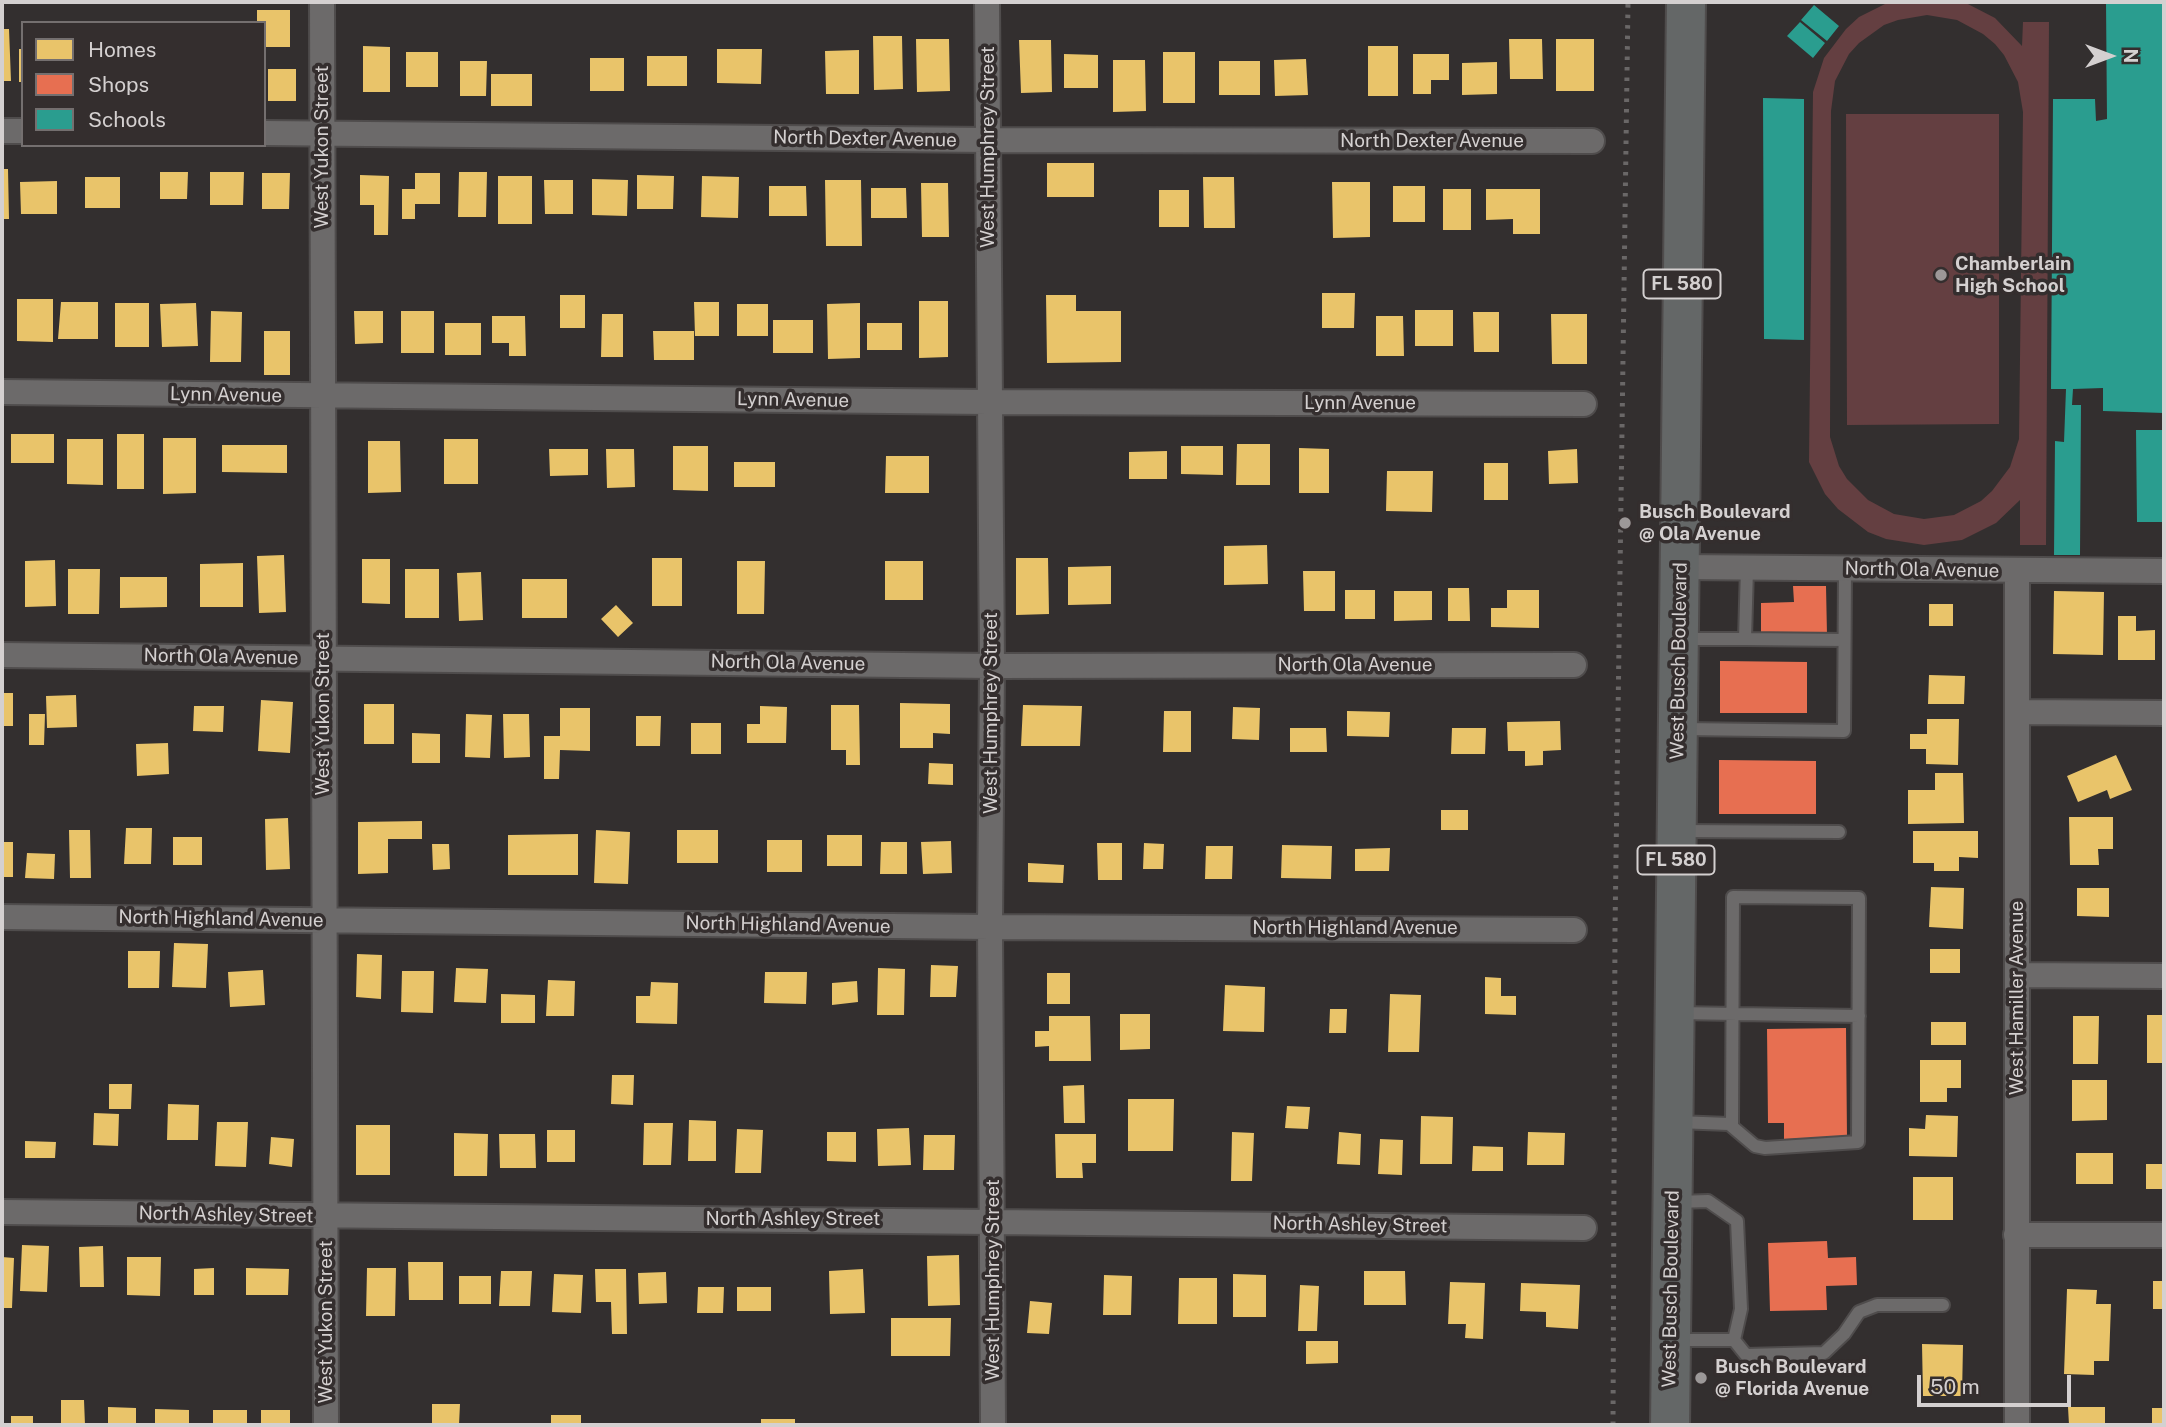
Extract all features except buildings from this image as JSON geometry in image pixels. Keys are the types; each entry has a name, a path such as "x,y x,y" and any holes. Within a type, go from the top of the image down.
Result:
{"main road":[{"name":"West Busch Boulevard","path":"1670,1425 1686,2"},
{"name":"West Busch Boulevard","path":"1673,1137 1688,1340 1691,1425"}],"street":[{"name":"West Yukon Street","path":"322,2 326,1425"},
{"name":"West Humphrey Street","path":"987,2 992,666 990,927 993,1425"},
{"path":"2,131 21,131"},
{"name":"North Dexter Avenue","path":"266,133 988,140 1592,141"},
{"name":"Lynn Avenue","path":"2,392 988,402 1584,404"},
{"name":"North Ola Avenue","path":"1680,567 2164,571"},
{"name":"West Hamiller Avenue","path":"2017,571 2017,1425"},
{"name":"North Ola Avenue","path":"2,655 992,666 1574,665"},
{"path":"2018,712 2164,713"},
{"name":"North Highland Avenue","path":"2,917 990,927 1574,929"},
{"path":"2017,975 2164,976"},
{"name":"North Ashley Street","path":"2,1212 1584,1227"},
{"path":"2016,1235 2164,1235"}],"lane":[{"path":"1745,639 1746,568"},
{"path":"1678,729 1843,731 1845,569"},
{"path":"1679,639 1844,640"},
{"path":"1677,831 1839,832"},
{"path":"1673,1137 1728,1124 1755,1146 1765,1148 1858,1142 1859,898 1733,897 1732,1126"},
{"path":"1674,1013 1859,1016"},
{"path":"1677,1202 1708,1201 1737,1221 1741,1309 1734,1340"},
{"path":"1734,1340 1746,1355 1825,1353 1844,1334 1859,1312 1877,1305 1943,1305"},
{"path":"1688,1340 1734,1340"}],"shaded area":[{"path":"1889,2 1964,2 1995,18 2022,46 2023,22 2049,22 2046,545 2020,545 2020,500 1996,523 1962,540 1924,545 1886,539 1868,532 1838,509 1825,494 1809,462 1813,92 1824,58 1859,17","holes":["1927,15 1957,20 1983,34 2004,55 2018,82 2023,112 2019,439 2010,467 1981,501 1954,515 1924,519 1894,514 1868,500 1847,479 1839,466 1830,437 1831,111 1835,81 1849,54 1859,43 1884,25 1898,20"]},
{"path":"1846,114 1999,114 1999,424 1847,425"}],"railway":[{"path":"1613,1425 1615,930 1628,2"}],"place":[{"name":"Chamberlain High School","path":"1941,275"},
{"name":"Busch Boulevard @ Ola Avenue","path":"1625,523"},
{"name":"Busch Boulevard @ Florida Avenue","path":"1701,1378"}]}
